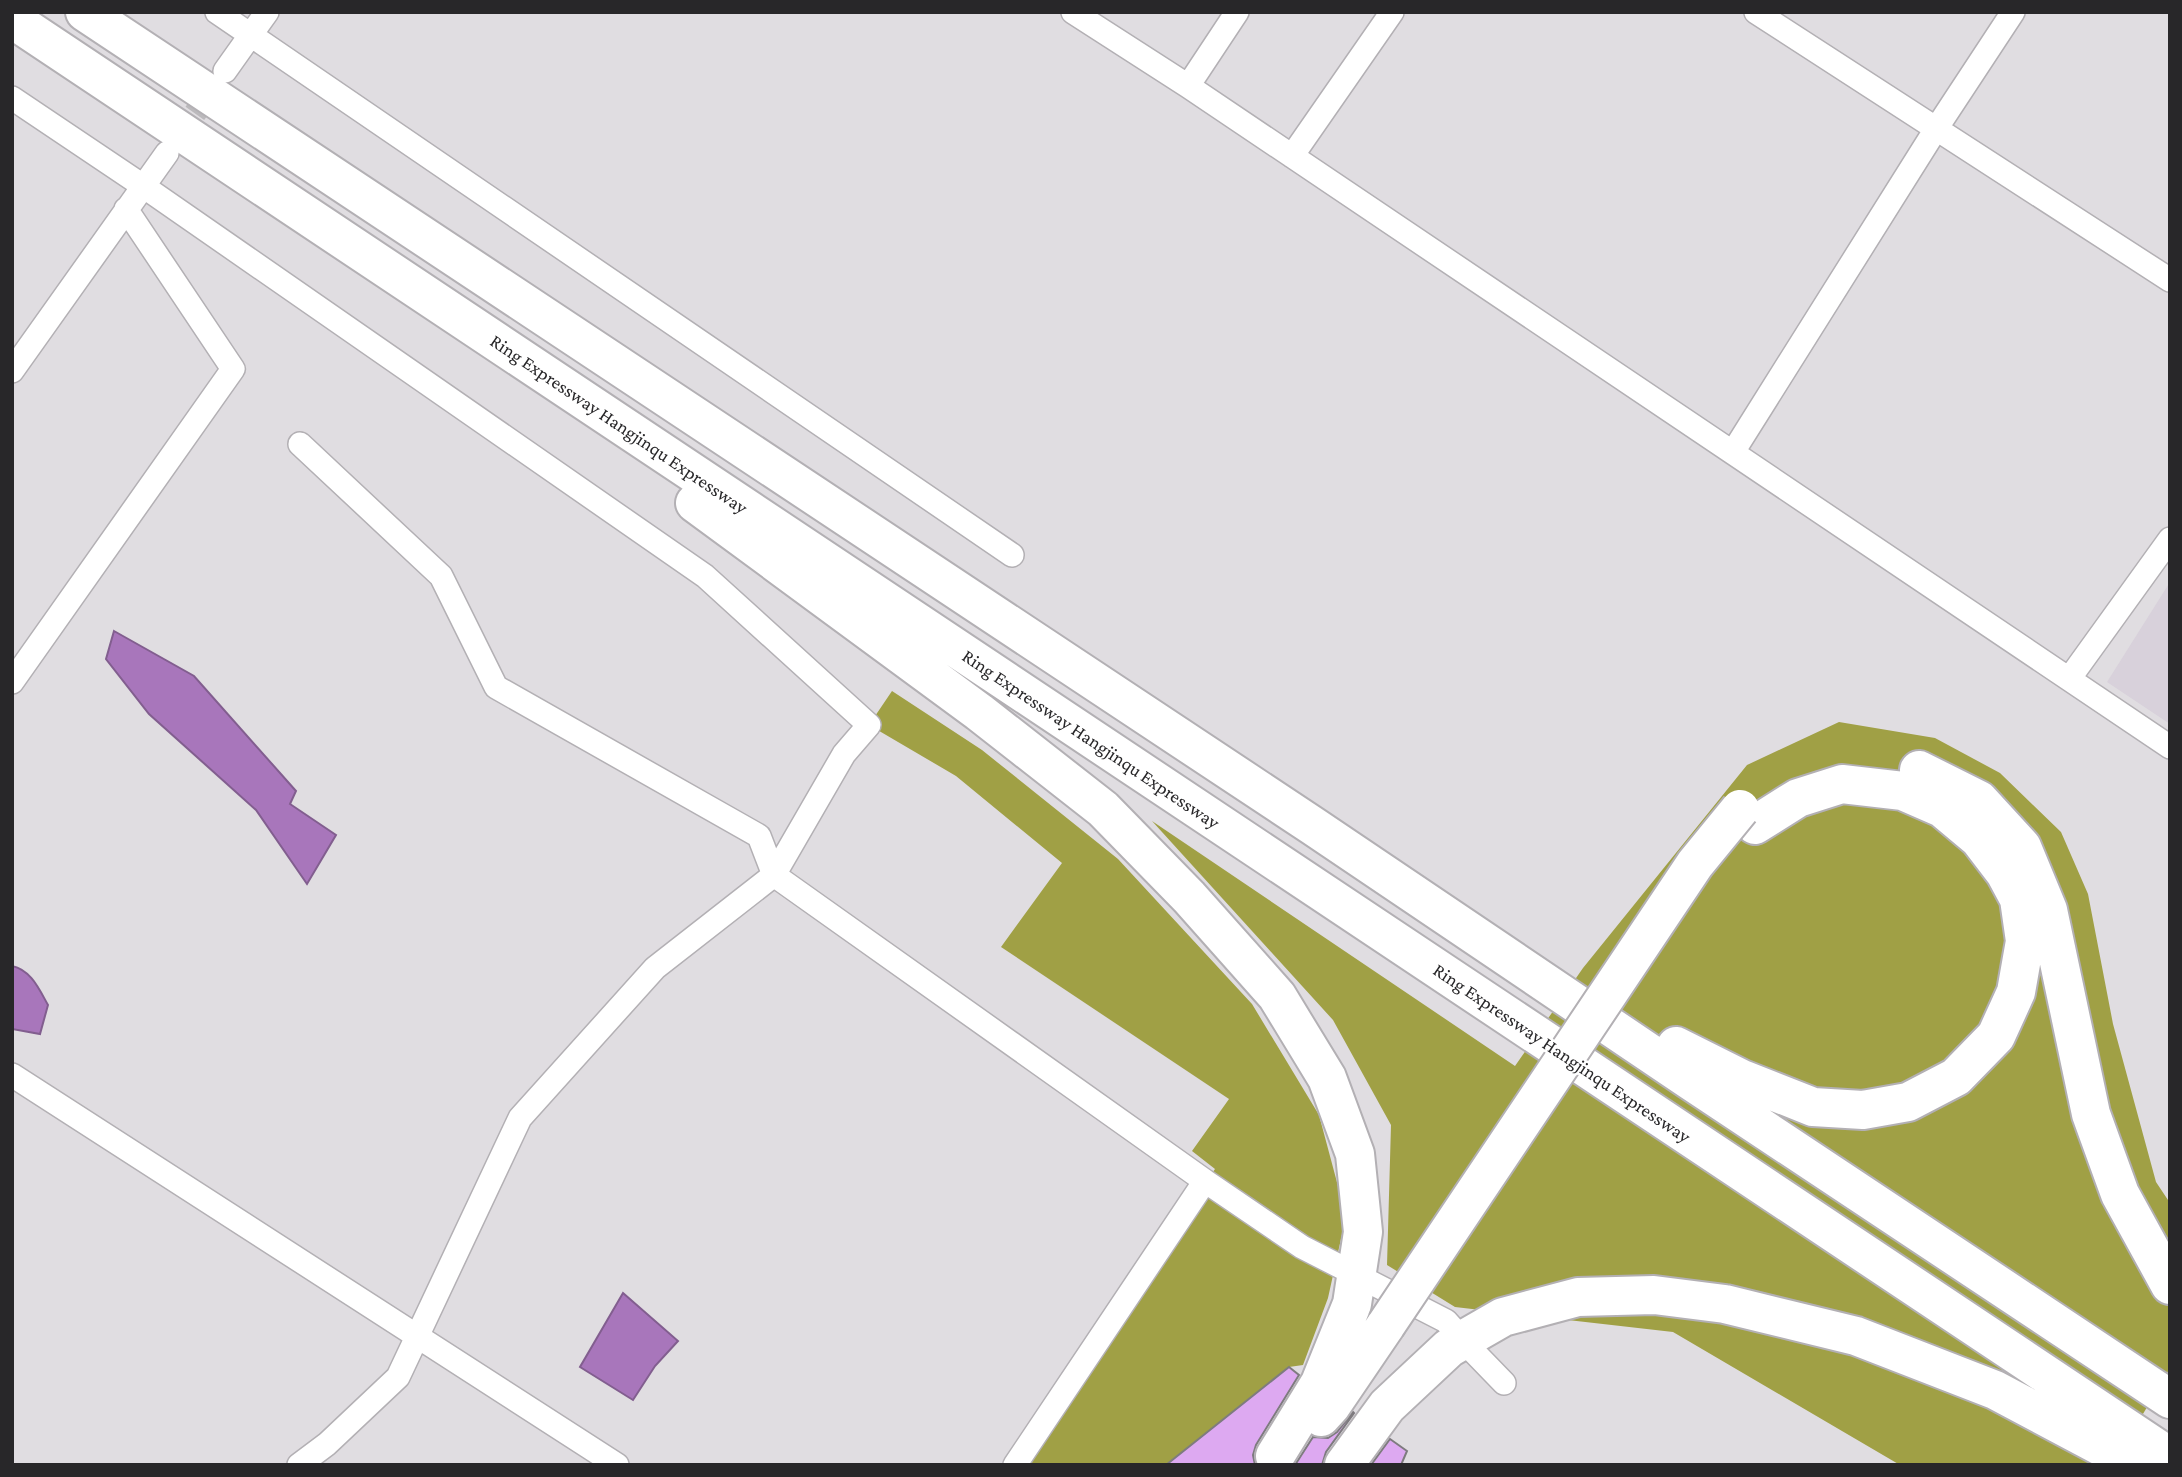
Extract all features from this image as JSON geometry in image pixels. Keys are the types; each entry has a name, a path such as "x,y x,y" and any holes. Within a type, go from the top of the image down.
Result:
{"highway":[{"path":"85,12 2170,1399"},
{"name":"Ring Expressway Hangjinqu Expressway","path":"12,19 2170,1457"},
{"path":"309,216 478,348 686,496 979,712 1103,809 1189,897 1277,996 1327,1077 1355,1154 1363,1232 1352,1304 1320,1383 1269,1460"},
{"path":"1321,1465 1394,1332 1695,864 1799,773 1862,762 1920,770 1979,800 2022,847 2048,910 2091,1114 2119,1194 2170,1285"},
{"path":"1543,980 1742,1079 1813,1107 1863,1110 1908,1101 1956,1077 1996,1036 2016,992 2025,941 2019,899 2005,873 1985,848 1942,808 1903,791 1842,784 1748,817"},
{"path":"1344,1465 1387,1406 1449,1348 1503,1317 1578,1297 1654,1295 1725,1304 1856,1336 1995,1390 2136,1465"},
{"path":"1269,1460 1331,1406 1394,1332"}],"street":[{"path":"217,12 1012,555"},
{"path":"225,71 267,12"},
{"path":"1073,12 1188,86 2170,747"},
{"path":"1188,86 1237,12"},
{"path":"1292,156 1392,12"},
{"path":"1756,12 2170,280"},
{"path":"1732,452 2013,12"},
{"path":"12,98 705,576 869,725 844,754 774,875 655,968 520,1118 398,1377 327,1444 299,1465"},
{"path":"12,371 167,153"},
{"path":"12,682 233,369 126,209"},
{"path":"300,443 442,576 496,687 759,836 774,875 1205,1181 1302,1247 1345,1269"},
{"path":"2069,679 2170,539"},
{"path":"12,1075 617,1465"},
{"path":"1015,1465 1205,1181"},
{"path":"1368,1281 1446,1321 1454,1330"},
{"path":"1472,1349 1504,1383"}],"shaded area":[{"path":"2170,582 2170,724 2107,682"},
{"path":"114,631 194,676 296,791 290,804 336,835 307,884 256,810 149,714 106,659"},
{"path":"892,691 982,750 1118,859 1252,1004 1319,1115 1346,1216 1328,1298 1303,1365 1289,1367 1166,1465 1017,1465 1215,1169 1192,1151 1229,1099 1001,947 1062,863 956,776 869,725"},
{"path":"1839,722 1935,738 2000,773 2061,832 2088,894 2113,1024 2156,1182 2170,1203 2170,1368 2113,1465 1900,1465 1673,1332 1455,1307 1387,1265 1391,1125 1333,1020 1152,821 1515,1066 1583,968 1747,765"},
{"path":"12,966 29,976 48,1005 40,1034 12,1029"},
{"path":"623,1293 678,1341 655,1366 633,1400 580,1367"}],"building":[{"path":"1289,1367 1299,1375 1256,1445 1253,1455 1255,1465 1166,1465"},
{"path":"1353,1412 1326,1452 1322,1465 1295,1465 1313,1437 1328,1438 1337,1432"},
{"path":"1390,1439 1407,1451 1401,1465 1371,1465"}],"tunnel":[{"path":"175,141 216,84"}]}
